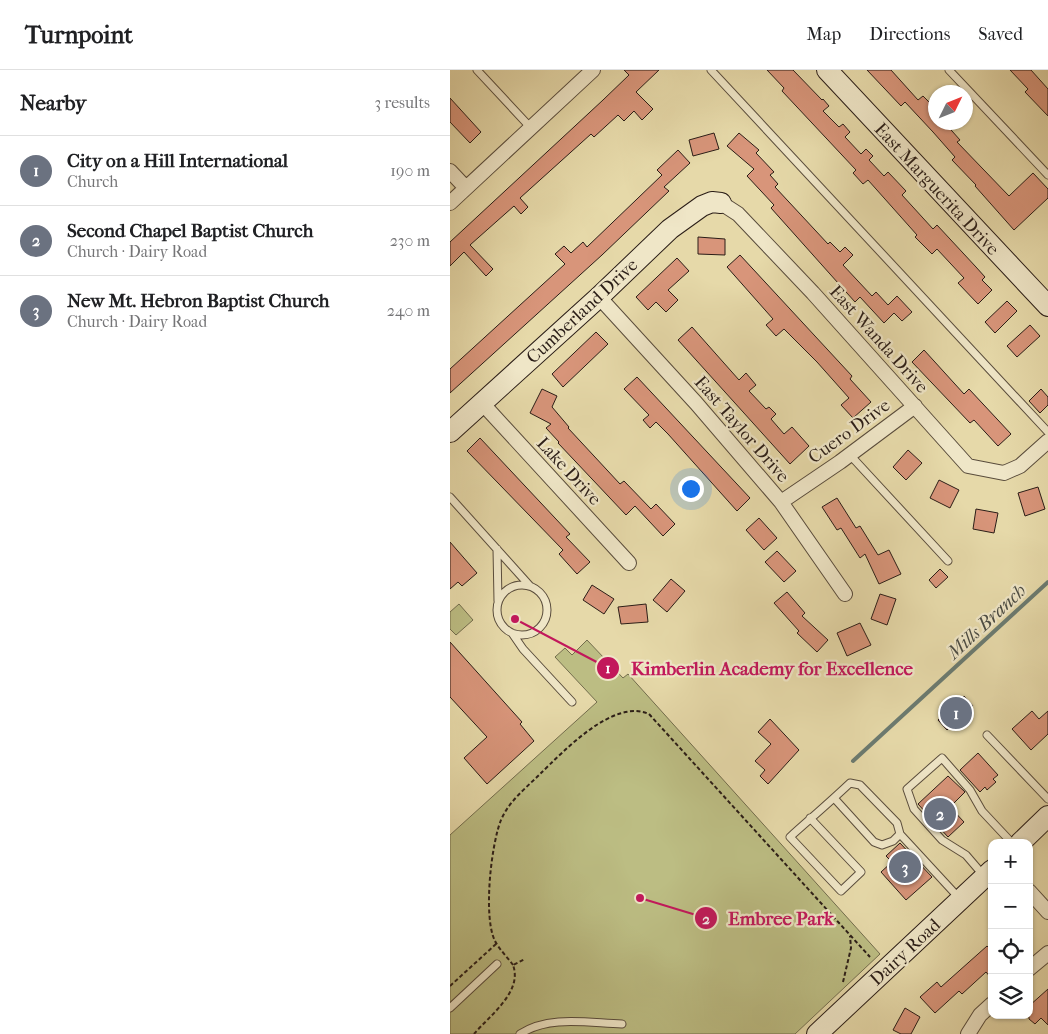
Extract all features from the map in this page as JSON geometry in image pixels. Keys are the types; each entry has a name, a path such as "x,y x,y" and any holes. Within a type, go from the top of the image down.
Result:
{"street":[{"path":"450,203 592,70"},
{"name":"East Marguerita Drive","path":"827,70 1048,306"},
{"path":"450,171 466,188"},
{"name":"Cumberland Drive","path":"450,432 599,297 670,229 702,206 712,202 721,203"},
{"name":"East Wanda Drive","path":"721,203 738,214 968,466 1004,473 1020,466 1048,441"},
{"name":"East Taylor Drive","path":"599,297 696,403 781,502 845,594"},
{"name":"Lake Drive","path":"482,403 629,563"},
{"name":"Cuero Drive","path":"781,502 850,455 915,406"},
{"path":"1024,839 1048,816"},
{"name":"Dairy Road","path":"818,1034 988,873"},
{"path":"1033,895 1048,912"},
{"path":"1033,966 1048,953"},
{"path":"968,1033 980,1015 988,1008"}],"lane":[{"path":"478,70 531,128"},
{"path":"711,70 1048,432"},
{"path":"949,70 1048,175"},
{"path":"850,455 948,561"},
{"path":"450,497 530,586"},
{"path":"497,549 500,621 572,702"},
{"path":"498,604 506,590 522,585 538,590 547,603 546,620 542,627 528,635 511,633"},
{"path":"987,735 1048,799"},
{"path":"988,873 942,840 914,809 906,789 942,758 970,790 982,811 1008,839"},
{"path":"810,818 861,872 841,891 790,837 810,818 850,783 860,785 897,823 900,834 960,899"},
{"path":"834,798 874,842 882,845 893,841 900,834"},
{"path":"450,1008 497,964"},
{"path":"520,1034 532,1026 547,1022 622,1024"}],"path":[{"path":"474,1034 513,988 516,973 513,965 497,944 492,927 489,895 491,858 500,821 506,810 580,737 610,718 636,711 649,714 870,957"},
{"path":"843,982 851,948 850,935"},
{"path":"450,986 497,944"},
{"path":"513,965 525,959"}],"green space":[{"path":"459,604 473,620 456,635 450,629 450,612"},
{"path":"587,640 623,678 628,674 880,954 795,1034 450,1034 450,835 597,702 555,657 565,648 572,655"}],"building":[{"path":"624,70 659,70 636,92 653,109 642,120 634,111 624,121 618,115 594,137 591,134 520,198 528,207 521,214 514,206 470,245 493,269 486,276 464,252 450,266 450,242 629,75"},
{"path":"767,70 793,70 829,106 823,111 839,127 843,124 850,132 845,137 861,154 866,149 873,156 869,160 884,176 888,172 906,191 902,195 933,229 937,225 976,267 985,277 982,280 992,290 978,304 958,283 964,278 937,249 932,254 915,237 917,235 868,180 863,184 853,173 856,170 782,91 784,88"},
{"path":"867,70 891,70 918,100 923,96 928,101 928,127 905,102 901,106"},
{"path":"1010,70 1031,70 1048,89 1048,116 1025,92 1028,89"},
{"path":"450,98 481,132 470,143 450,122"},
{"path":"931,130 951,130 960,140 957,142 1009,196 1033,173 1048,189 1048,198 1014,230 952,160 955,157"},
{"path":"714,133 719,149 693,156 689,140"},
{"path":"739,133 759,150 756,153 774,172 770,175 778,184 775,187 828,244 830,242 840,252 845,247 853,255 843,265 872,296 876,292 888,305 897,296 912,312 902,321 894,313 884,323 860,297 855,302 771,208 774,205 747,176 754,169 727,146"},
{"path":"678,150 690,163 664,187 669,191 602,255 450,393 450,369 565,264 555,254 564,246 571,253 583,242 587,247 662,175 657,170"},
{"path":"698,237 725,239 725,255 698,254"},
{"path":"740,255 852,376 850,379 871,402 853,418 841,405 849,398 817,362 784,329 776,336 766,325 773,319 727,267"},
{"path":"677,258 689,271 668,290 678,300 666,312 656,302 648,310 636,297"},
{"path":"1007,301 1017,311 995,333 985,322"},
{"path":"1030,325 1040,336 1017,357 1007,346"},
{"path":"692,327 739,380 746,373 756,385 749,391 766,409 769,407 776,414 771,419 784,434 792,427 809,446 790,464 678,340"},
{"path":"596,332 608,344 563,387 552,374"},
{"path":"924,350 964,394 969,389 1011,434 998,446 974,420 970,423 912,362"},
{"path":"637,377 750,498 737,511 656,422 650,428 643,420 649,415 624,389"},
{"path":"542,389 557,396 552,407 568,428 620,484 624,481 651,509 656,504 675,524 663,536 635,506 626,515 558,443 546,428 551,424 530,413"},
{"path":"1041,389 1048,397 1048,405 1040,413 1029,401"},
{"path":"480,438 570,534 566,537 590,562 577,574 559,554 563,550 467,451"},
{"path":"908,450 922,463 906,480 893,467"},
{"path":"939,480 959,490 950,508 930,498"},
{"path":"1038,487 1045,509 1025,516 1018,493"},
{"path":"837,498 856,528 860,526 878,555 889,550 901,574 879,584 865,554 860,558 841,528 837,530 822,507"},
{"path":"976,509 998,513 994,533 973,529"},
{"path":"759,518 777,538 764,550 746,530"},
{"path":"450,542 477,573 462,586 458,582 450,589"},
{"path":"777,551 796,571 784,582 765,562"},
{"path":"940,569 948,577 936,588 929,580"},
{"path":"671,579 685,591 667,612 653,600"},
{"path":"592,585 614,599 604,614 583,600"},
{"path":"787,592 805,613 802,616 828,640 817,652 797,633 799,631 774,603"},
{"path":"880,594 896,599 887,625 871,619"},
{"path":"646,604 648,622 621,624 618,607"},
{"path":"860,623 871,645 847,656 837,633"},
{"path":"450,642 522,722 520,724 534,741 487,784 464,758 487,737 450,697"},
{"path":"964,696 973,706 947,730 938,720"},
{"path":"1032,711 1039,719 1048,711 1048,734 1031,750 1012,729"},
{"path":"770,719 799,750 768,784 760,776 765,770 755,761 771,744 758,732"},
{"path":"978,753 998,775 993,779 996,782 987,790 985,787 980,792 960,770"},
{"path":"948,776 965,792 950,807 964,822 948,837 918,804"},
{"path":"900,843 932,877 906,900 881,872 892,862 886,856"},
{"path":"988,947 988,974 986,972 962,994 959,991 935,1013 920,997 937,982 941,987"},
{"path":"1048,989 1048,1025 1041,1018 1035,1024 1029,1019 1033,1019 1033,1002"},
{"path":"905,1008 920,1017 911,1034 901,1034 893,1030"}],"waterway":[{"name":"Mills Branch","path":"853,761 1048,582"}],"place":[{"name":"Kimberlin Academy for Excellence","path":"515,619"},
{"name":"City on a Hill International","path":"956,713"},
{"name":"Second Chapel Baptist Church","path":"940,814"},
{"name":"New Mt. Hebron Baptist Church","path":"905,867"},
{"name":"Embree Park","path":"640,898"}]}
